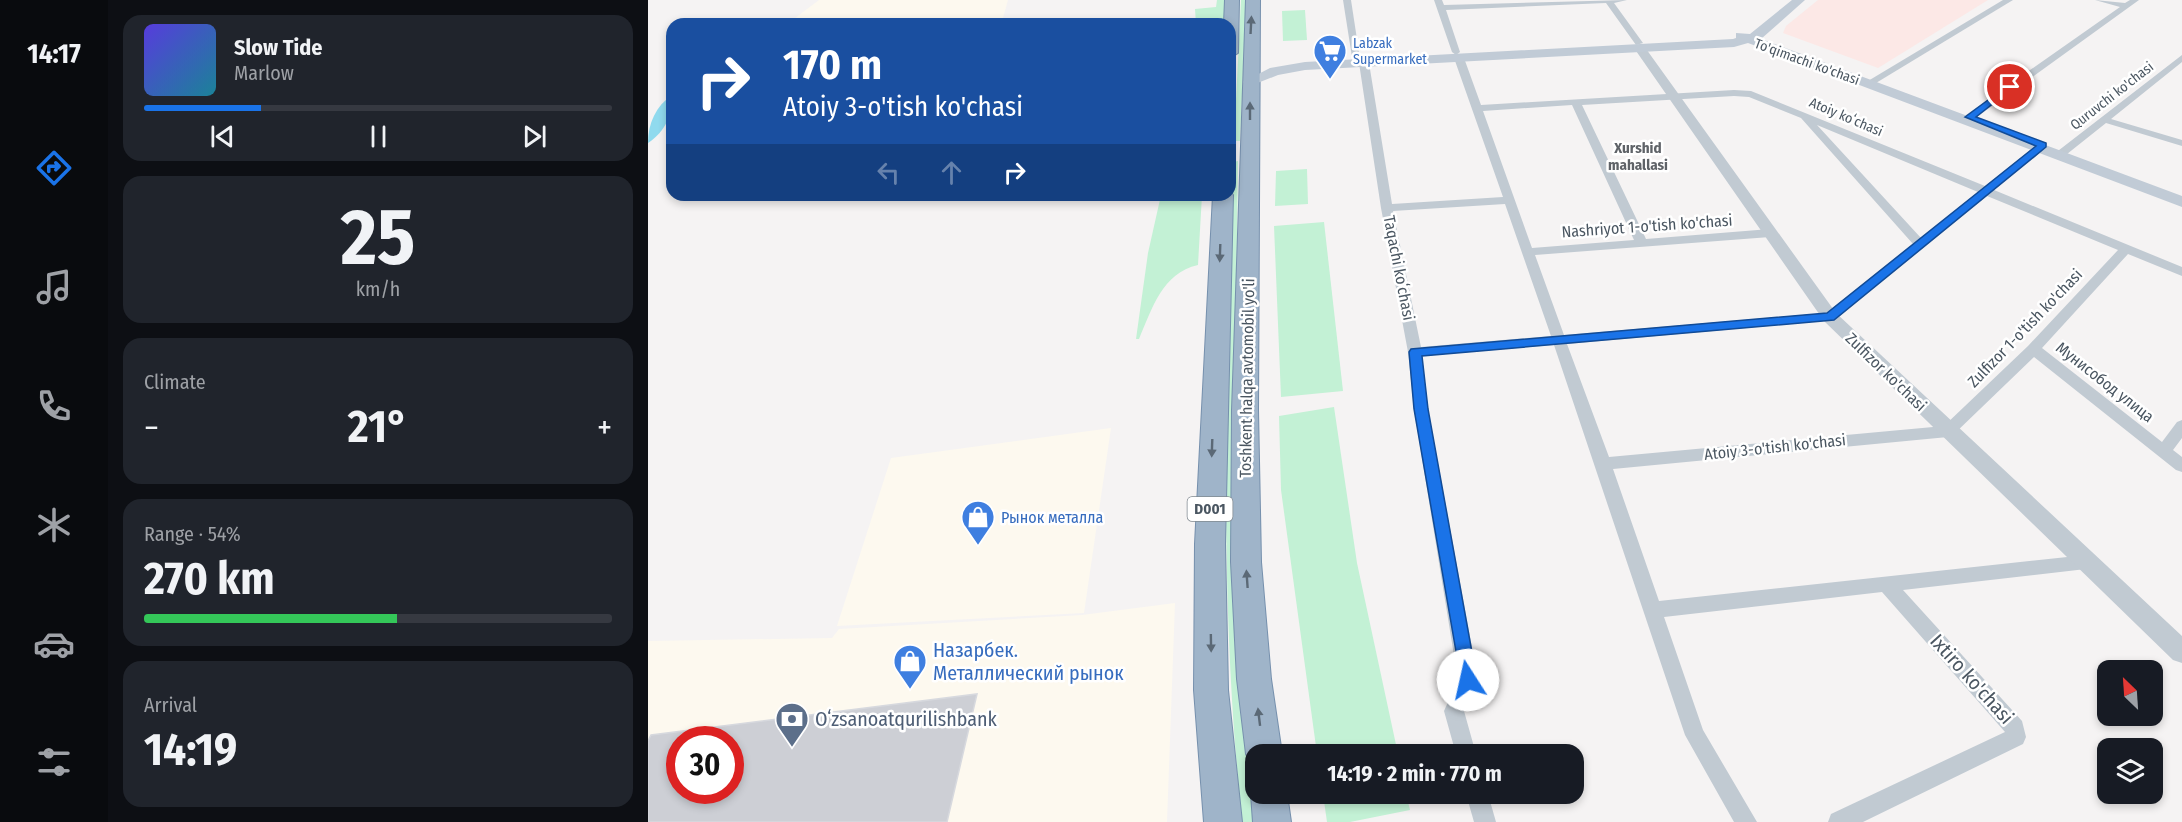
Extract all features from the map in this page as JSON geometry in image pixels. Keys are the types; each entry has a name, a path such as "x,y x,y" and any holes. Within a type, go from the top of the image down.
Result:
{"highway":[{"path":"1231,18 1232,0"},
{"name":"Toshkent halqa avtomobil yo'li","path":"1253,0 1250,82 1240,149 1246,562 1254,679 1263,744"},
{"name":"Toshkent halqa avtomobil yo'li","path":"1223,201 1210,544 1211,690 1223,822"},
{"path":"1270,804 1272,822"}],"main road":[{"path":"1747,38 1784,0"},
{"path":"1250,50 1268,58 1316,62 1747,38 1799,0"},
{"name":"To'qimachi ko'chasi","path":"1747,38 2060,154 2182,196"},
{"path":"1250,82 1275,71 1316,62"},
{"name":"To'qimachi ko'chasi","path":"1870,83 1970,117 2041,147"},
{"name":"To'qimachi ko'chasi","path":"2060,154 2182,202"}],"street":[{"name":"Taqachi koʻchasi","path":"1347,0 1361,60 1415,352 1421,409 1468,680 1454,711 1463,744"},
{"name":"Zulfizor ko'chasi","path":"1609,0 1830,317 2182,652"},
{"path":"1623,0 1439,4 1603,464 1695,735 1746,822"},
{"path":"1870,83 2009,0"},
{"path":"2099,0 2131,3"},
{"path":"1970,117 2131,3"},
{"name":"Quruvchi ko'chasi","path":"2060,154 2182,58"},
{"name":"Atoiy koʻchasi","path":"1477,108 1744,93 2182,272"},
{"path":"1576,103 1642,243"},
{"path":"1802,115 1919,243"},
{"path":"2105,120 2182,143"},
{"path":"1415,352 1830,317 2041,147"},
{"path":"1387,208 1509,200"},
{"name":"Nashriyot 1-o'tish ko'chasi","path":"1527,252 1770,233"},
{"name":"Zulfizor 1-o'tish ko'chasi","path":"1948,431 2033,349 2126,249"},
{"name":"Мунисобод улица","path":"2033,349 2182,466"},
{"path":"2164,451 2182,426"},
{"name":"Atoiy 3-o'tish ko'chasi","path":"1603,464 1948,431"},
{"path":"1652,610 2086,562"},
{"name":"Ixtiro ko'chasi","path":"1839,822 2016,738 2015,728 2003,713 1887,585"},
{"path":"1480,804 1485,822"}],"shaded area":[{"path":"819,0 1008,0 1003,18 795,18"},
{"path":"1818,0 1988,0 1878,68 1783,33 1786,26"},
{"name":"Рынок металла","path":"1111,428 1084,613 837,626 891,458"},
{"name":"Назарбек. Металлический рынок","path":"1175,603 1167,822 648,822 648,641 832,638 839,629 1082,615"}],"green space":[{"path":"1217,0 1227,0 1226,18 1196,18 1195,9 1216,7"},
{"path":"1241,0 1246,0 1240,141 1236,141"},
{"path":"1305,10 1307,40 1283,41 1282,11"},
{"path":"1236,161 1238,161 1234,456 1246,744 1245,804 1253,804 1255,822 1242,822 1235,740 1227,574 1228,327 1232,201 1236,201"},
{"path":"1307,169 1308,204 1275,206 1276,171"},
{"path":"1160,201 1202,201 1198,265 1186,269 1167,284 1154,305 1139,339 1136,339 1148,253"},
{"path":"1324,222 1343,391 1281,397 1274,226"},
{"path":"1334,407 1357,563 1396,744 1316,744 1281,490 1279,416"},
{"path":"1324,804 1408,804 1410,810 1350,822 1327,822"}],"water":[{"path":"666,100 666,124 648,143 654,116"}],"building":[{"path":"977,694 947,822 648,822 648,741 651,735 666,733 666,804 744,804 744,726 723,726"}],"place":[{"name":"Labzak Supermarket","path":"1330,80"},
{"name":"Рынок металла","path":"978,546"},
{"name":"Назарбек. Металлический рынок","path":"910,690"},
{"name":"Oʻzsanoatqurilishbank","path":"792,748"}],"district":[{"name":"Xurshid mahallasi","path":"1638,156"}],"route":[{"path":"1468,680 1421,409 1415,352 1830,317 2043,145 1970,117 2010,87"}]}
